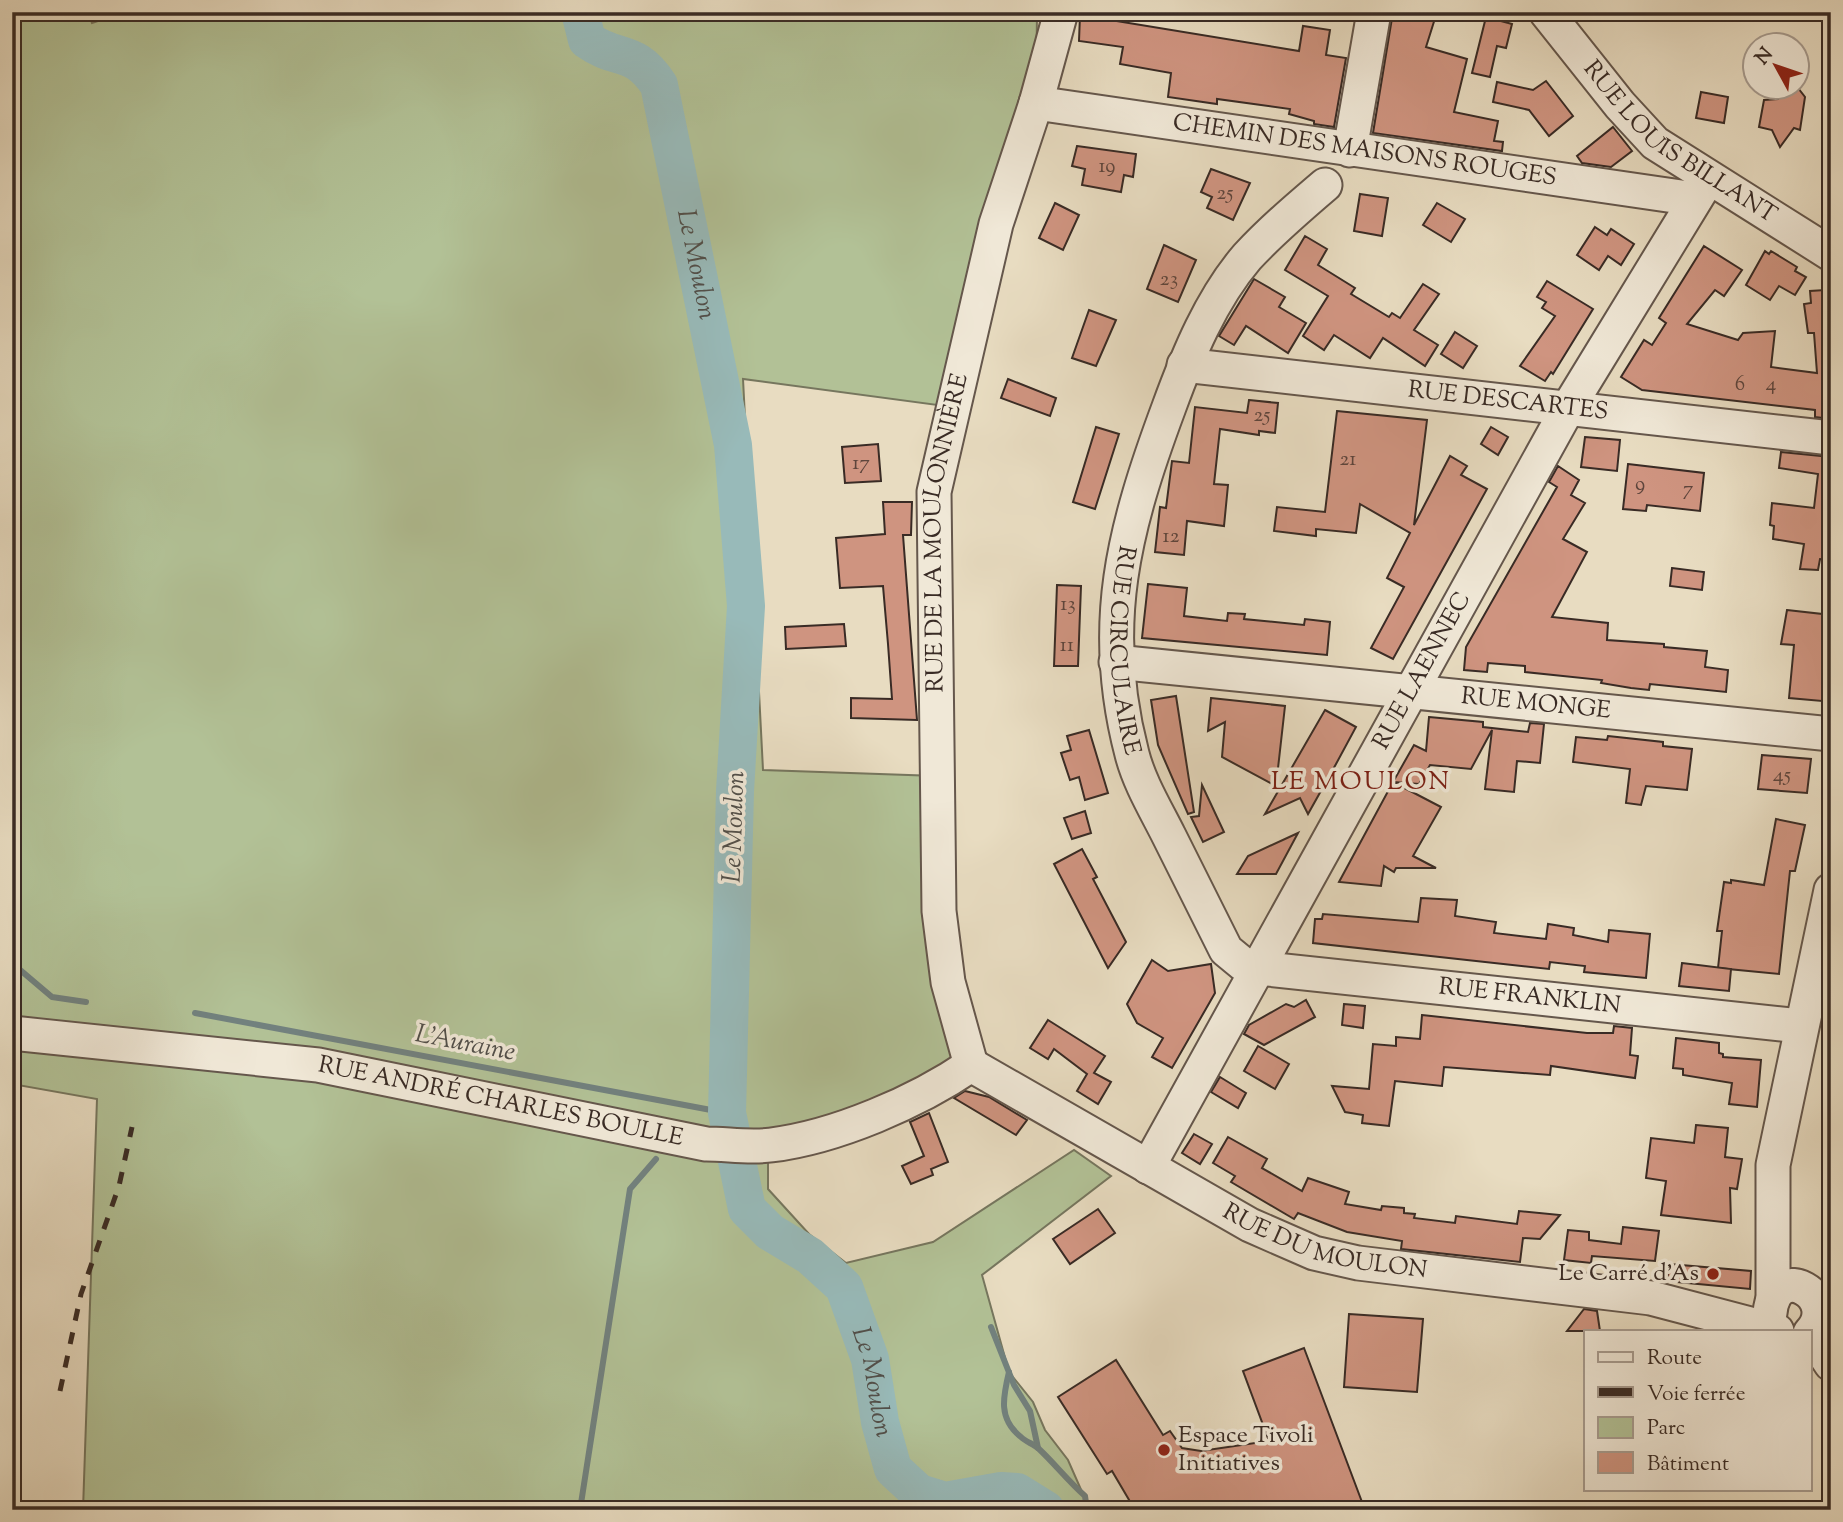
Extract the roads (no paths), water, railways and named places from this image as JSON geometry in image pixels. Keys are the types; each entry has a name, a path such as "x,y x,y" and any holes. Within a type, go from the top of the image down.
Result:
{"street":[{"name":"RUE DE LA MOULONNIÈRE","path":"971,1065 948,982 939,911 933,492 996,224 1036,103 1061,12"},
{"path":"1350,149 1374,12"},
{"name":"RUE LOUIS BILLANT","path":"1546,12 1620,105 1701,189 1831,254"},
{"name":"CHEMIN DES MAISONS ROUGES","path":"1036,103 1350,149 1701,189"},
{"name":"RUE CIRCULAIRE","path":"1258,968 1242,964 1226,950 1133,758 1121,708 1116,662 1117,604 1122,559 1144,472 1184,365 1216,303 1246,258 1285,219 1325,185"},
{"name":"RUE LAENNEC","path":"1148,1167 1568,408 1701,189"},
{"name":"RUE DESCARTES","path":"1184,365 1831,438"},
{"name":"RUE MONGE","path":"1116,662 1831,734"},
{"path":"1802,1315 1771,1236 1773,1164 1800,1026 1831,890"},
{"name":"RUE FRANKLIN","path":"1258,968 1800,1026"},
{"name":"RUE ANDRÉ CHARLES BOULLE","path":"12,1033 318,1065 706,1144 768,1146 808,1139 869,1117 944,1083 971,1065"},
{"name":"RUE DU MOULON","path":"971,1065 1250,1225 1314,1254 1358,1263 1651,1298 1717,1314 1754,1310 1802,1315"},
{"path":"1812,1333 1831,1364"},
{"path":"1812,1336 1831,1377"}],"waterway":[{"name":"Le Moulon","path":"580,12 587,40 642,65 659,85 733,445 746,606 735,791 727,1113 747,1209 770,1232 810,1256 844,1287 870,1359 880,1422 893,1469 919,1493 945,1501 1001,1491 1017,1492 1046,1510"},
{"name":"L'Auraine","path":"12,960 52,997 86,1002"},
{"name":"L'Auraine","path":"195,1013 727,1113"},
{"path":"580,1510 630,1189 656,1159"},
{"path":"991,1327 1014,1385 1030,1411 1038,1448"},
{"path":"1009,1372 1004,1399 1009,1423 1085,1496 1087,1510"}],"railway":[{"path":"60,1391 81,1294 119,1186 132,1127"}],"place":[{"name":"Le Carré d'As","path":"1713,1274"},
{"name":"Espace Tivoli Initiatives","path":"1164,1450"}],"district":[{"name":"LE MOULON","path":"1361,782"}]}
